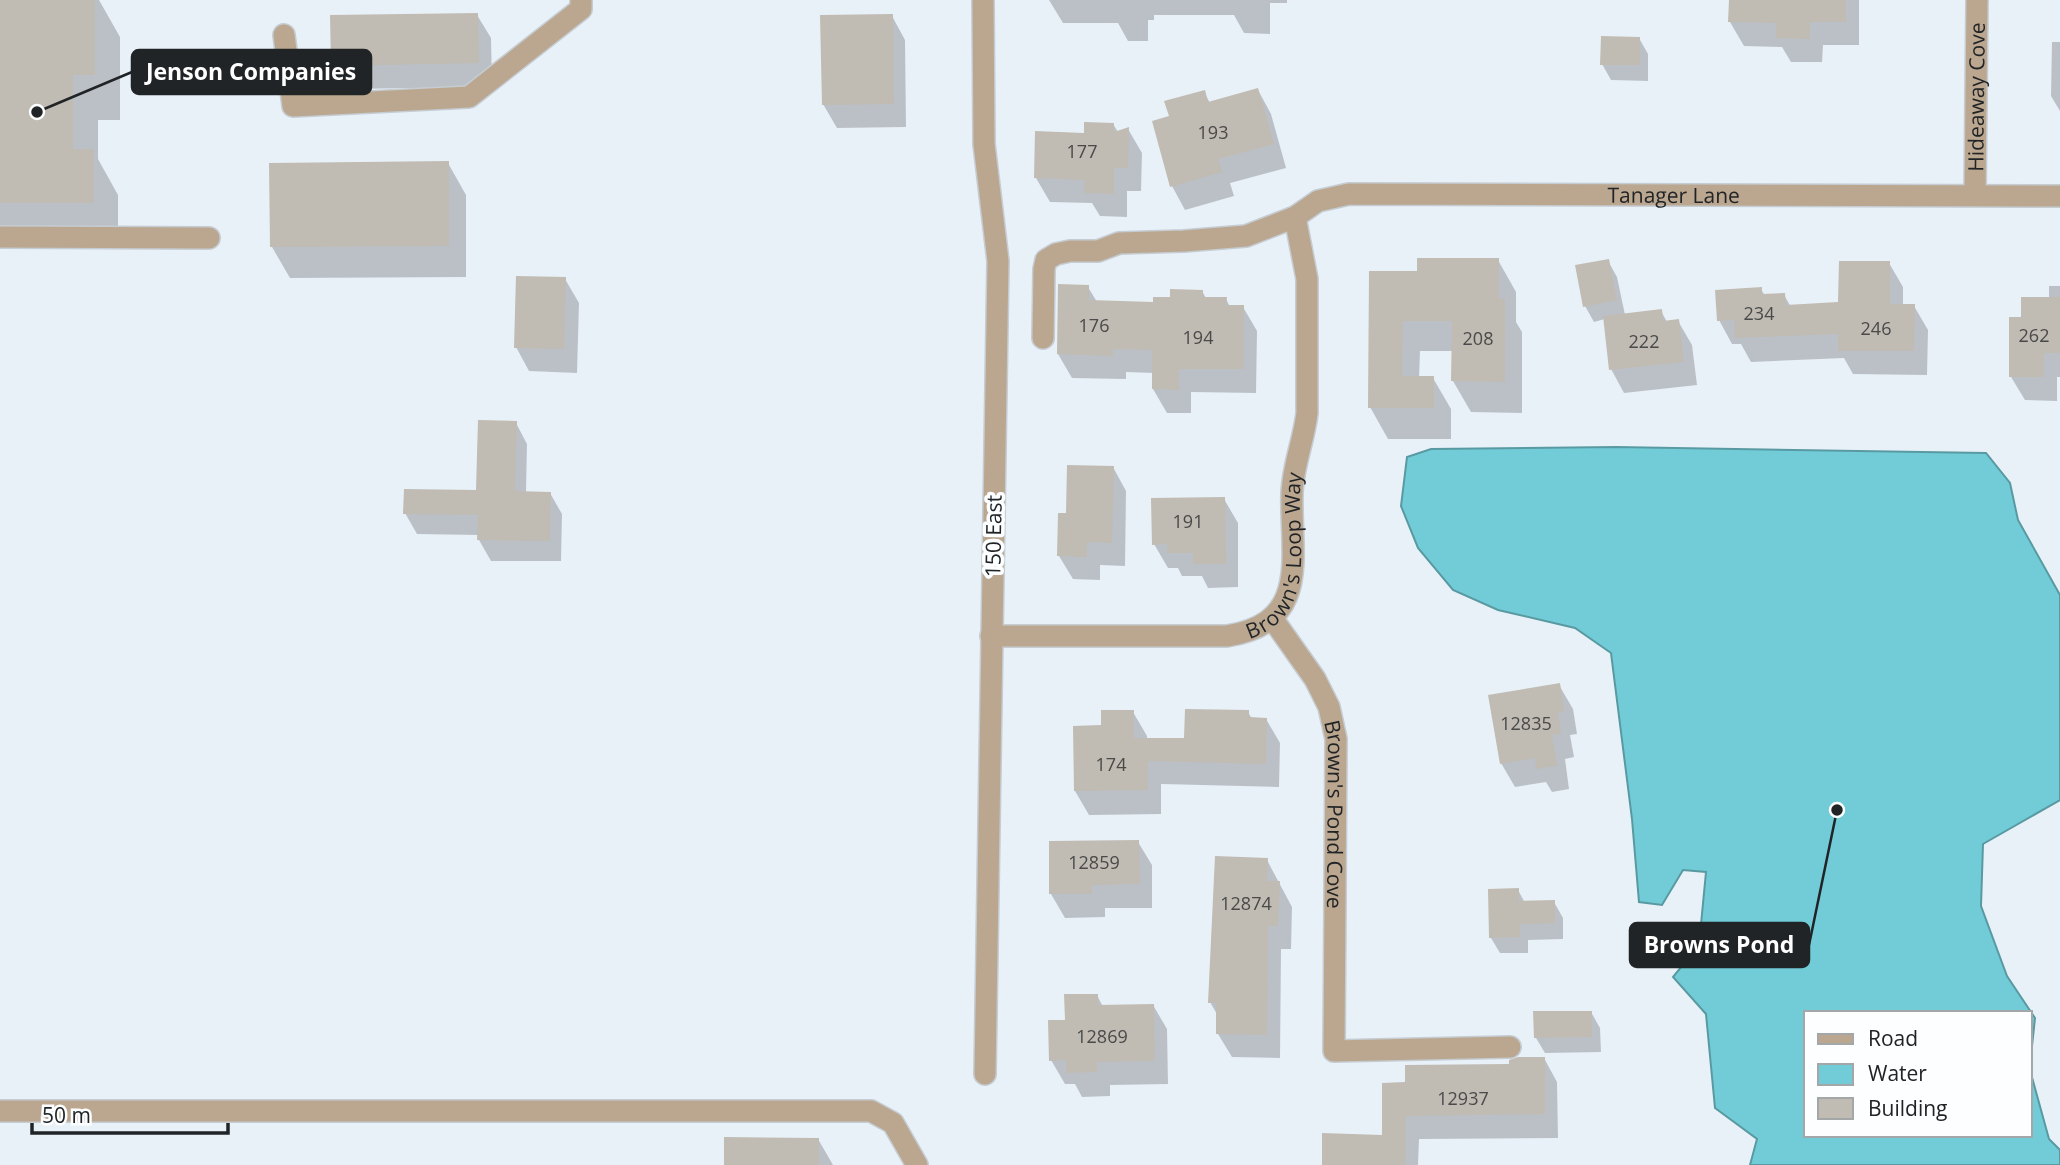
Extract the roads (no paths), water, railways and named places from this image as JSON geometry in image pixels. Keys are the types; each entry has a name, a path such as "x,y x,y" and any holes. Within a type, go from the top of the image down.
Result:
{"street":[{"name":"150 East","path":"983,0 984,144 998,261 985,1074"},
{"name":"Hideaway Cove","path":"1975,195 1977,0"},
{"path":"284,35 293,106 469,97 581,4"},
{"name":"Tanager Lane","path":"1043,338 1044,269 1046,260 1056,254 1098,251 1119,243 1245,236 1295,217 1318,201 1349,194 2060,196"},
{"name":"Brown's Loop Way","path":"991,636 1227,636 1244,634 1259,627 1272,618 1284,603 1292,584 1294,472 1305,433 1307,413 1307,279 1295,217"},
{"path":"0,237 209,237"},
{"name":"Brown's Pond Cove","path":"1272,618 1315,679 1329,707 1336,738 1334,1051 1510,1047"},
{"path":"0,1111 872,1111 893,1123 917,1165"}],"water":[{"path":"1616,447 1986,453 2010,483 2018,520 2060,595 2060,800 1983,844 1981,906 2007,976 2030,1011 1804,1011 1804,1137 2032,1137 2032,1077 2049,1139 2060,1150 2060,1165 1750,1165 1757,1139 1715,1108 1706,1014 1673,977 1699,945 1706,872 1683,870 1662,905 1639,902 1632,819 1611,653 1575,628 1498,610 1453,590 1418,548 1401,506 1407,457 1431,449"},
{"path":"2032,1014 2035,1018 2032,1046"}],"place":[{"name":"Jenson Companies","path":"37,112"},
{"name":"Browns Pond","path":"1837,810"}]}
